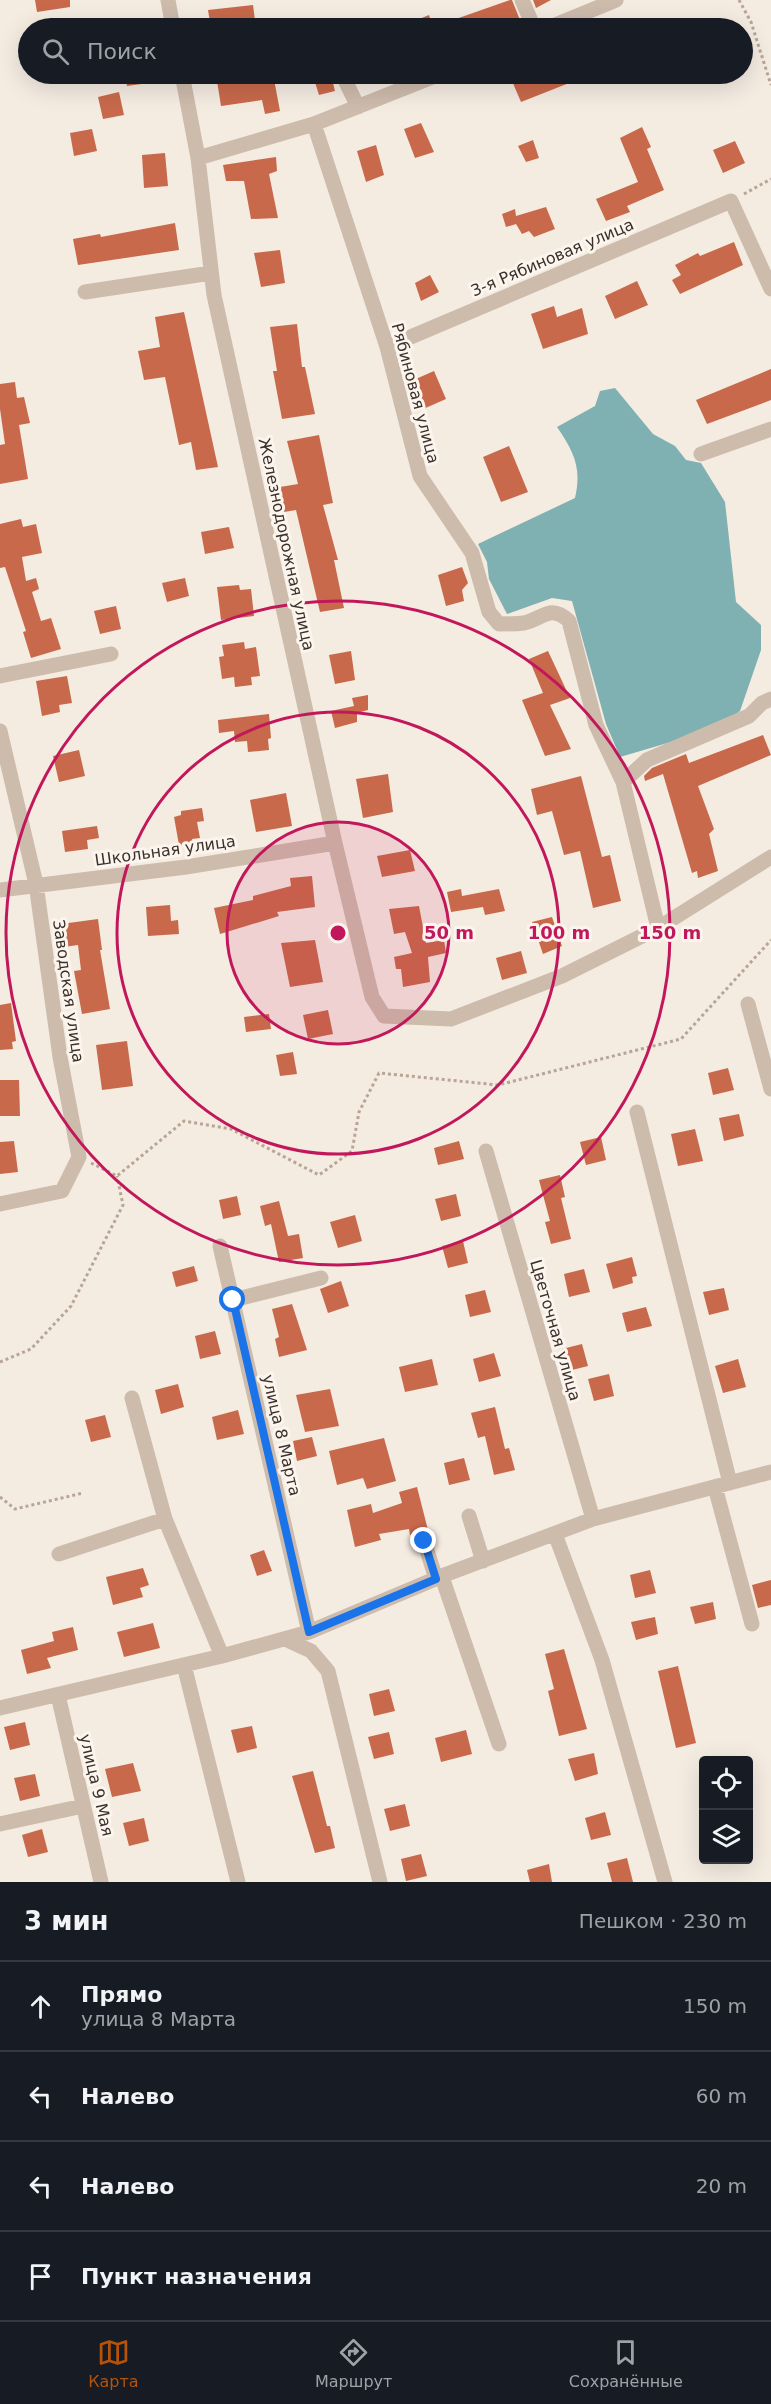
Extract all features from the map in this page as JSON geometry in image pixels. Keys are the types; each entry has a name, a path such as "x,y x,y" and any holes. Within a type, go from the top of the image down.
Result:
{"street":[{"path":"168,0 171,18"},
{"path":"522,0 530,18"},
{"path":"572,18 616,0"},
{"name":"Железнодорожная улица","path":"184,84 198,158 214,295 335,843 372,997 384,1016 451,1019 562,976 658,928"},
{"path":"347,84 358,106"},
{"path":"198,158 314,124 414,84"},
{"name":"Рябиновая улица","path":"314,124 387,347 420,476 472,553 489,612 499,624 524,623 548,612 561,614 569,621 596,725 623,782 658,928"},
{"path":"731,201 771,289"},
{"name":"3-я Рябиновая улица","path":"387,347 731,201"},
{"path":"85,292 212,273"},
{"path":"701,454 771,429"},
{"path":"0,676 111,654"},
{"path":"623,782 647,760 741,720 771,699"},
{"name":"Заводская улица","path":"0,731 36,884 60,1057 79,1157"},
{"name":"Школьная улица","path":"0,890 186,867 335,843"},
{"path":"658,928 771,857"},
{"path":"748,1004 771,1089"},
{"path":"637,1112 723,1485 752,1624"},
{"name":"Цветочная улица","path":"486,1151 593,1520"},
{"path":"0,1204 62,1191 79,1157"},
{"name":"улица 8 Марта","path":"220,1246 309,1632"},
{"path":"233,1300 321,1278"},
{"path":"132,1398 165,1520 222,1656"},
{"path":"0,1708 222,1656 309,1632 555,1533 593,1520 771,1472"},
{"path":"469,1516 483,1561"},
{"path":"59,1554 165,1520"},
{"path":"555,1533 602,1660 664,1882"},
{"path":"424,1541 499,1744"},
{"path":"285,1639 311,1651 328,1671 380,1882"},
{"path":"184,1665 238,1882"},
{"name":"улица 9 Мая","path":"58,1695 100,1882"},
{"path":"0,1824 83,1806"}],"path":[{"path":"739,0 749,18"},
{"path":"753,28 771,85"},
{"path":"731,201 771,179"},
{"path":"117,1176 184,1121 231,1129 319,1174 351,1151 359,1112 379,1073 498,1085 681,1039 771,940"},
{"path":"79,1157 117,1176"},
{"path":"0,1362 31,1349 70,1306 123,1205 117,1176"},
{"path":"0,1497 15,1509 83,1493"}],"water":[{"path":"615,388 653,434 675,446 686,460 701,463 725,502 736,602 761,625 761,650 740,711 715,729 620,757 606,724 572,601 552,598 507,614 489,579 487,562 478,544 575,498 578,478 575,461 557,427 595,406 600,391"}],"building":[{"path":"35,0 70,0 70,7 37,12"},
{"path":"512,0 519,18 459,18"},
{"path":"533,0 551,0 536,8"},
{"path":"253,5 255,18 209,18 208,10"},
{"path":"217,84 275,84 280,111 265,114 262,100 221,106"},
{"path":"316,84 333,84 335,91 319,95"},
{"path":"513,84 567,84 521,102"},
{"path":"119,92 124,115 103,119 98,97"},
{"path":"421,123 434,152 415,158 404,129"},
{"path":"642,127 651,147 647,149 664,190 627,206 630,212 606,221 596,199 638,182 620,138"},
{"path":"92,129 97,151 74,156 70,133"},
{"path":"533,140 539,158 526,162 518,146"},
{"path":"735,141 745,163 723,173 713,150"},
{"path":"376,145 384,175 366,182 357,151"},
{"path":"165,153 168,186 144,188 142,155"},
{"path":"276,157 277,171 269,174 278,218 251,219 244,181 226,181 223,165"},
{"path":"546,207 555,229 534,237 529,231 522,234 516,224 506,227 502,214 515,209 516,216"},
{"path":"175,223 179,250 78,265 73,239 100,234 101,237"},
{"path":"734,242 743,265 680,294 672,280 681,275 675,265 698,253 700,256"},
{"path":"280,250 285,283 261,287 254,253"},
{"path":"430,275 439,292 421,301 415,283"},
{"path":"637,281 648,305 615,319 605,296"},
{"path":"554,306 557,317 582,308 588,334 543,349 531,314"},
{"path":"184,312 218,467 196,470 191,442 179,445 165,377 144,380 138,351 160,347 155,317"},
{"path":"297,324 302,367 305,367 315,414 282,419 273,371 277,371 270,327"},
{"path":"771,369 771,400 707,424 696,400"},
{"path":"434,371 446,399 421,410 409,382"},
{"path":"15,382 17,398 24,397 30,423 19,425 28,479 0,484 0,445 5,444 0,409 0,384"},
{"path":"319,435 333,503 323,505 338,560 334,560 344,608 320,612 296,510 284,512 280,487 298,484 287,441"},
{"path":"509,446 528,492 501,502 483,457"},
{"path":"21,519 23,527 36,524 42,553 22,557 26,581 36,578 39,589 32,592 41,621 51,618 61,649 31,658 23,632 26,631 5,567 0,568 0,524"},
{"path":"229,527 234,548 205,554 201,532"},
{"path":"462,567 468,583 462,590 464,601 446,606 438,575"},
{"path":"185,578 189,596 167,602 162,583"},
{"path":"239,585 240,590 251,589 254,616 221,620 217,587"},
{"path":"116,606 121,629 100,634 94,611"},
{"path":"244,642 245,649 256,647 260,676 251,677 252,685 235,687 234,677 222,679 219,657 224,656 222,645"},
{"path":"351,651 355,680 335,684 329,655"},
{"path":"548,651 570,698 550,705 571,749 545,756 522,700 543,693 529,659"},
{"path":"67,676 72,703 59,705 60,712 42,716 36,681"},
{"path":"368,695 368,710 357,713 357,722 335,728 331,711 354,706 352,698"},
{"path":"269,714 271,738 268,739 269,750 248,752 247,741 235,742 234,731 219,733 218,720"},
{"path":"763,735 771,755 698,786 714,829 709,834 718,871 698,878 697,871 692,873 663,774 645,781 644,776 652,768 686,754 689,763"},
{"path":"79,750 85,776 59,782 53,756"},
{"path":"388,774 393,812 363,818 356,779"},
{"path":"581,776 602,857 610,855 621,901 593,908 580,851 564,855 552,811 537,815 531,789"},
{"path":"286,793 292,826 256,832 250,800"},
{"path":"202,808 204,821 197,822 200,838 192,839 193,843 179,845 174,817 181,815 181,811"},
{"path":"97,826 99,838 87,840 88,849 65,852 62,831"},
{"path":"410,850 415,871 382,877 377,856"},
{"path":"312,876 315,907 277,912 279,916 220,934 214,908 253,900 253,896 291,886 290,878"},
{"path":"461,889 462,896 499,889 505,911 485,915 483,907 451,912 447,892"},
{"path":"170,905 171,921 178,920 179,934 148,936 146,907"},
{"path":"419,906 426,943 444,940 446,953 428,957 430,982 403,987 401,969 396,969 394,957 412,953 405,932 394,934 389,909"},
{"path":"552,917 562,946 543,954 532,922"},
{"path":"98,919 102,950 100,950 110,1009 82,1014 74,971 81,970 78,945 64,947 61,924"},
{"path":"315,940 323,982 290,987 281,943"},
{"path":"521,951 527,973 502,980 496,958"},
{"path":"11,1003 16,1041 12,1042 13,1049 0,1050 0,1005"},
{"path":"328,1010 333,1034 308,1039 303,1015"},
{"path":"269,1014 271,1029 246,1032 244,1017"},
{"path":"127,1041 133,1086 102,1090 96,1045"},
{"path":"293,1052 297,1074 280,1076 276,1055"},
{"path":"728,1068 734,1090 713,1095 708,1073"},
{"path":"0,1080 19,1080 20,1116 0,1116"},
{"path":"739,1114 744,1136 724,1141 719,1118"},
{"path":"695,1129 703,1161 678,1166 671,1134"},
{"path":"601,1137 606,1160 586,1165 580,1142"},
{"path":"14,1141 18,1172 0,1174 0,1142"},
{"path":"459,1141 464,1159 438,1165 434,1148"},
{"path":"560,1175 565,1197 561,1198 571,1239 551,1244 545,1222 550,1221 539,1180"},
{"path":"456,1194 461,1216 441,1221 435,1199"},
{"path":"237,1196 241,1215 223,1219 219,1200"},
{"path":"279,1201 288,1236 299,1234 303,1258 279,1262 271,1224 265,1226 260,1206"},
{"path":"355,1215 362,1241 338,1248 330,1222"},
{"path":"463,1241 468,1263 448,1268 442,1246"},
{"path":"632,1257 637,1276 632,1277 633,1283 613,1289 606,1264"},
{"path":"194,1266 198,1281 176,1287 172,1272"},
{"path":"584,1269 590,1292 569,1297 564,1274"},
{"path":"341,1281 349,1306 328,1313 320,1289"},
{"path":"724,1288 729,1310 709,1315 703,1292"},
{"path":"485,1290 491,1312 470,1317 465,1295"},
{"path":"292,1304 307,1350 279,1357 275,1339 279,1337 272,1309"},
{"path":"646,1307 652,1326 627,1332 622,1313"},
{"path":"215,1331 221,1354 200,1359 195,1336"},
{"path":"582,1344 588,1366 568,1371 562,1349"},
{"path":"494,1353 501,1376 479,1382 473,1359"},
{"path":"432,1359 438,1385 405,1392 399,1367"},
{"path":"738,1359 746,1387 723,1393 715,1366"},
{"path":"609,1374 614,1396 594,1401 588,1379"},
{"path":"178,1384 184,1407 161,1414 155,1390"},
{"path":"330,1389 339,1426 305,1432 296,1395"},
{"path":"495,1407 505,1449 509,1448 515,1470 494,1475 485,1436 478,1438 471,1413"},
{"path":"238,1410 244,1434 217,1440 212,1417"},
{"path":"105,1415 111,1437 91,1442 85,1420"},
{"path":"312,1437 317,1456 297,1461 293,1441"},
{"path":"384,1438 396,1481 367,1489 363,1478 337,1485 329,1451"},
{"path":"464,1458 470,1480 449,1485 444,1463"},
{"path":"417,1487 428,1530 410,1535 409,1529 379,1534 381,1540 355,1547 347,1510 371,1504 373,1513 402,1503 399,1492"},
{"path":"264,1550 272,1571 257,1576 250,1555"},
{"path":"143,1568 149,1585 140,1588 143,1597 113,1605 106,1577"},
{"path":"650,1570 656,1593 635,1598 630,1575"},
{"path":"771,1580 771,1605 758,1608 752,1585"},
{"path":"713,1602 716,1619 695,1624 690,1607"},
{"path":"655,1617 658,1634 636,1640 631,1622"},
{"path":"153,1623 160,1648 124,1657 117,1632"},
{"path":"73,1627 78,1650 47,1658 51,1668 27,1674 21,1650 54,1641 52,1632"},
{"path":"564,1649 587,1729 559,1736 548,1691 554,1689 545,1654"},
{"path":"678,1666 696,1743 676,1748 658,1671"},
{"path":"389,1689 395,1711 374,1716 369,1694"},
{"path":"25,1722 30,1745 10,1750 4,1727"},
{"path":"252,1726 257,1748 237,1753 231,1730"},
{"path":"466,1730 472,1754 441,1762 435,1738"},
{"path":"389,1732 394,1754 374,1759 368,1737"},
{"path":"594,1753 598,1774 575,1781 568,1759"},
{"path":"133,1763 141,1791 112,1797 105,1769"},
{"path":"313,1771 335,1848 315,1853 292,1776"},
{"path":"35,1774 40,1796 20,1801 14,1778"},
{"path":"405,1804 410,1826 390,1831 384,1809"},
{"path":"605,1812 611,1835 591,1840 585,1818"},
{"path":"144,1818 149,1841 129,1846 123,1823"},
{"path":"42,1829 48,1852 28,1857 22,1835"},
{"path":"421,1854 427,1876 406,1881 401,1859"},
{"path":"627,1858 633,1882 612,1882 607,1863"},
{"path":"549,1864 552,1882 530,1882 527,1870"}],"route":[{"path":"233,1300 309,1632 436,1579 424,1541"}]}
